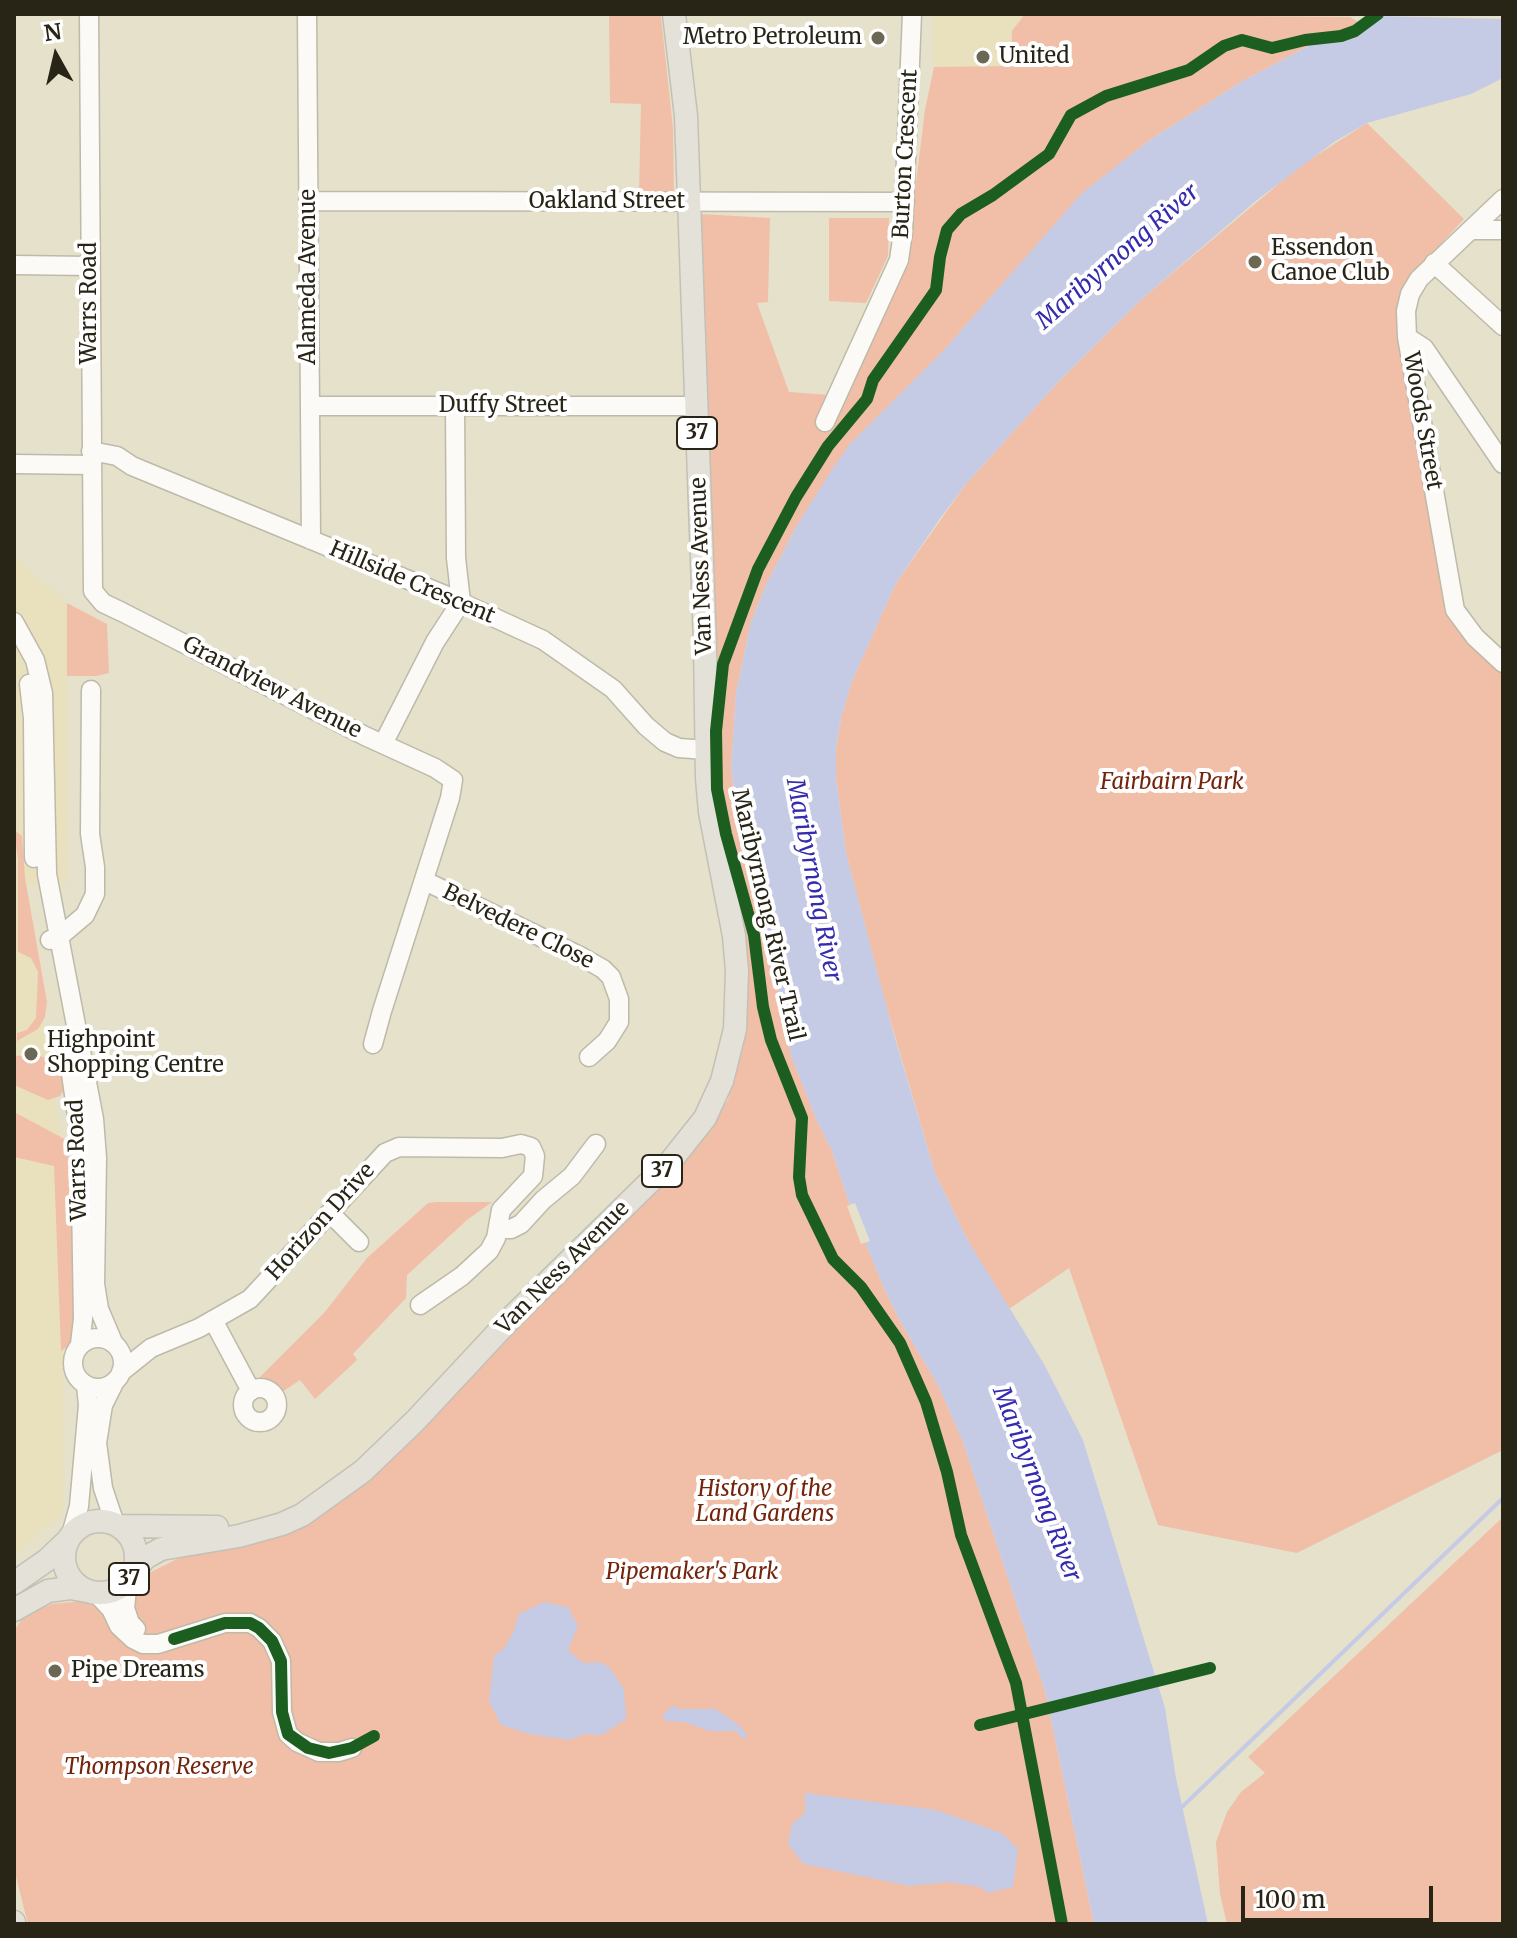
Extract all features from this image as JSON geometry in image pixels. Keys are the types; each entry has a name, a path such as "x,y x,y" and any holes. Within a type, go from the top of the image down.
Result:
{"main road":[{"name":"Van Ness Avenue","path":"130,1577 152,1552 171,1546 239,1536 282,1524 320,1504 346,1484 387,1449 514,1315 670,1162 695,1132 715,1100 730,1056 735,1029 737,971 734,936 710,812 706,755 705,644 686,116 674,14"},
{"name":"Van Ness Avenue","path":"686,116 690,88 688,14"},
{"name":"Van Ness Avenue","path":"117,1525 185,1528 246,1525 288,1513 346,1484"},
{"name":"37","path":"14,1583 47,1560 86,1523 96,1521 117,1525 127,1532 135,1548 135,1566 130,1577 117,1589 48,1591 14,1610"},
{"name":"37","path":"70,1537 65,1549 66,1570 71,1579 92,1592"}],"street":[{"name":"Warrs Road","path":"89,14 93,591"},
{"name":"Alameda Avenue","path":"307,14 311,540"},
{"name":"Burton Crescent","path":"825,422 899,260 905,202 912,14"},
{"name":"Woods Street","path":"1503,199 1434,263 1410,294 1406,311 1407,337 1455,610 1475,637 1503,663"},
{"name":"Oakland Street","path":"309,201 905,202"},
{"path":"1472,230 1503,230"},
{"path":"1434,263 1503,326"},
{"path":"14,265 90,266"},
{"path":"1407,337 1424,348 1503,464"},
{"name":"Duffy Street","path":"310,406 696,406"},
{"path":"383,744 435,642 452,598 456,558 455,406"},
{"name":"Hillside Crescent","path":"14,464 117,456 132,466 452,598 554,647 613,689 665,742 706,755"},
{"name":"Grandview Avenue","path":"93,591 103,603 445,773 453,780 453,790 425,881"},
{"path":"14,622 29,645 43,693 47,874 53,939"},
{"path":"14,644 25,668 32,701 34,857 53,939"},
{"path":"53,939 85,915 95,894 90,834 91,690"},
{"path":"373,1044 425,881"},
{"name":"Belvedere Close","path":"425,881 582,957 611,977 619,999 619,1022 607,1041 589,1057"},
{"name":"Warrs Road","path":"53,939 94,1119 97,1158 96,1295 114,1343"},
{"name":"Warrs Road","path":"53,939 79,1122 83,1319 80,1344"},
{"name":"Horizon Drive","path":"119,1376 151,1348 213,1320 250,1299 378,1160 392,1149 505,1148 525,1144 535,1154 534,1173 529,1183 503,1208 497,1234 479,1261 420,1305"},
{"name":"Horizon Drive","path":"497,1234 517,1227 572,1176 596,1144"},
{"path":"331,1214 359,1242"},
{"path":"213,1320 251,1391"},
{"name":"Horizon Drive","path":"114,1343 170,1335 213,1320"},
{"path":"117,1525 103,1488 97,1443 103,1405 119,1376 123,1357 114,1343 96,1337 80,1344 75,1350 72,1363 76,1376 86,1385 102,1388 119,1376"},
{"path":"70,1537 79,1506 88,1405 86,1385"},
{"path":"130,1577 125,1608 130,1623 154,1639 174,1639"},
{"path":"92,1592 107,1603 119,1626 133,1639 151,1645 225,1623 250,1623 259,1628 272,1641 281,1661 282,1712 288,1734 319,1752 339,1752 352,1748"}],"shaded area":[{"name":"United","path":"933,14 1025,14 1012,31 1011,66 934,67"},
{"name":"Highpoint Shopping Centre","path":"14,557 67,603 67,884 22,885 63,1149 63,1513 14,1555"}],"green space":[{"path":"609,14 657,14 661,17 673,128 674,195 639,194 641,104 610,103"},
{"name":"Pipemaker's Park","path":"1025,14 1350,17 1368,28 1343,39 1327,38 1310,45 1241,82 1151,139 1082,194 944,350 851,444 796,527 766,585 751,622 736,693 731,769 736,802 773,957 792,1058 832,1151 883,1286 939,1387 963,1442 1045,1691 1094,1924 28,1924 14,1869 14,1631 24,1616 52,1604 118,1598 145,1575 179,1558 280,1533 339,1503 436,1412 566,1275 680,1166 728,1100 743,1040 747,976 713,778 700,214 770,218 768,302 757,303 789,392 844,396 907,256 925,110 934,67 1011,66 1012,31"},
{"name":"Fairbairn Park","path":"1367,123 1464,219 1410,277 1405,292 1452,596 1503,658 1503,1450 1297,1553 1158,1525 1069,1268 1009,1309 967,1239 935,1173 885,1002 846,853 836,778 836,748 852,681 896,583 966,484 1061,379 1144,297 1300,166"},
{"path":"829,218 889,218 888,256 866,303 829,301"},
{"path":"67,603 107,624 109,673 67,676"},
{"path":"14,830 22,836 25,878 47,1002 45,1017 38,1029 17,1041 17,1033 27,1030 36,1018 38,972 31,958 18,952 18,859"},
{"path":"33,1055 54,1059 62,1066 66,1087 60,1096 48,1100 14,1085 14,1056"},
{"path":"14,1112 72,1143 75,1341 61,1351 54,1166 14,1157"},
{"path":"492,1202 467,1220 407,1275 406,1298 353,1354 357,1360 315,1399 300,1380 282,1392 273,1383 258,1379 324,1313 367,1258 428,1203"},
{"path":"1503,1517 1503,1924 1227,1924 1220,1894 1216,1842 1227,1812 1241,1792 1265,1773 1248,1757"}],"water":[{"name":"Maribyrnong River","path":"1388,14 1503,14 1503,78 1471,94 1367,123 1334,142 1257,200 1144,297 1061,379 966,484 896,583 852,681 836,748 836,778 846,853 894,1035 935,1173 967,1239 1044,1364 1083,1440 1165,1708 1176,1778 1208,1924 1094,1924 1045,1691 963,1442 939,1387 883,1286 832,1151 792,1058 773,957 736,802 731,769 736,693 751,622 766,585 796,527 831,471 850,444 944,350 1082,193 1151,139 1241,82 1310,45 1327,38 1343,39 1357,34"},
{"path":"544,1602 568,1607 578,1626 568,1650 583,1663 600,1662 609,1667 624,1689 626,1719 602,1735 585,1734 569,1740 529,1734 501,1725 489,1701 494,1656 504,1648 513,1633 519,1614"},
{"path":"673,1705 678,1709 716,1709 740,1726 747,1735 745,1740 735,1731 709,1731 684,1722 665,1721 662,1716"},
{"path":"805,1793 936,1810 1002,1833 1018,1849 1013,1887 987,1893 981,1887 949,1882 909,1886 804,1864 788,1845 792,1824 805,1813"}],"pier":[{"path":"1503,14 1503,19 1378,16"},
{"path":"855,1203 870,1241 861,1244 847,1206"}],"waterway":[{"path":"1182,1807 1503,1498"}],"cycle path":[{"name":"Maribyrnong River Trail","path":"1062,1924 1016,1683 961,1535 947,1472 926,1402 900,1343 861,1287 833,1259 802,1195 799,1177 802,1118 771,1040 763,1007 754,935 717,789 716,731 723,664 758,569 796,497 828,446 867,399 873,380 936,290 947,230 961,214 1049,154 1071,115 1106,96 1189,70 1224,46 1242,40 1272,48 1341,36 1355,31 1378,14"},
{"path":"174,1639 225,1623 250,1623 272,1641 281,1661 282,1712 288,1734 308,1748 329,1753 352,1748 374,1736"},
{"path":"980,1725 1210,1668"}],"place":[{"name":"Metro Petroleum","path":"878,38"},
{"name":"United","path":"983,57"},
{"name":"Essendon Canoe Club","path":"1255,262"},
{"name":"Highpoint Shopping Centre","path":"31,1054"},
{"name":"Pipe Dreams","path":"55,1671"}],"park label":[{"name":"History of the Land Gardens","path":"765,1502"},
{"name":"Thompson Reserve","path":"159,1768"}]}
